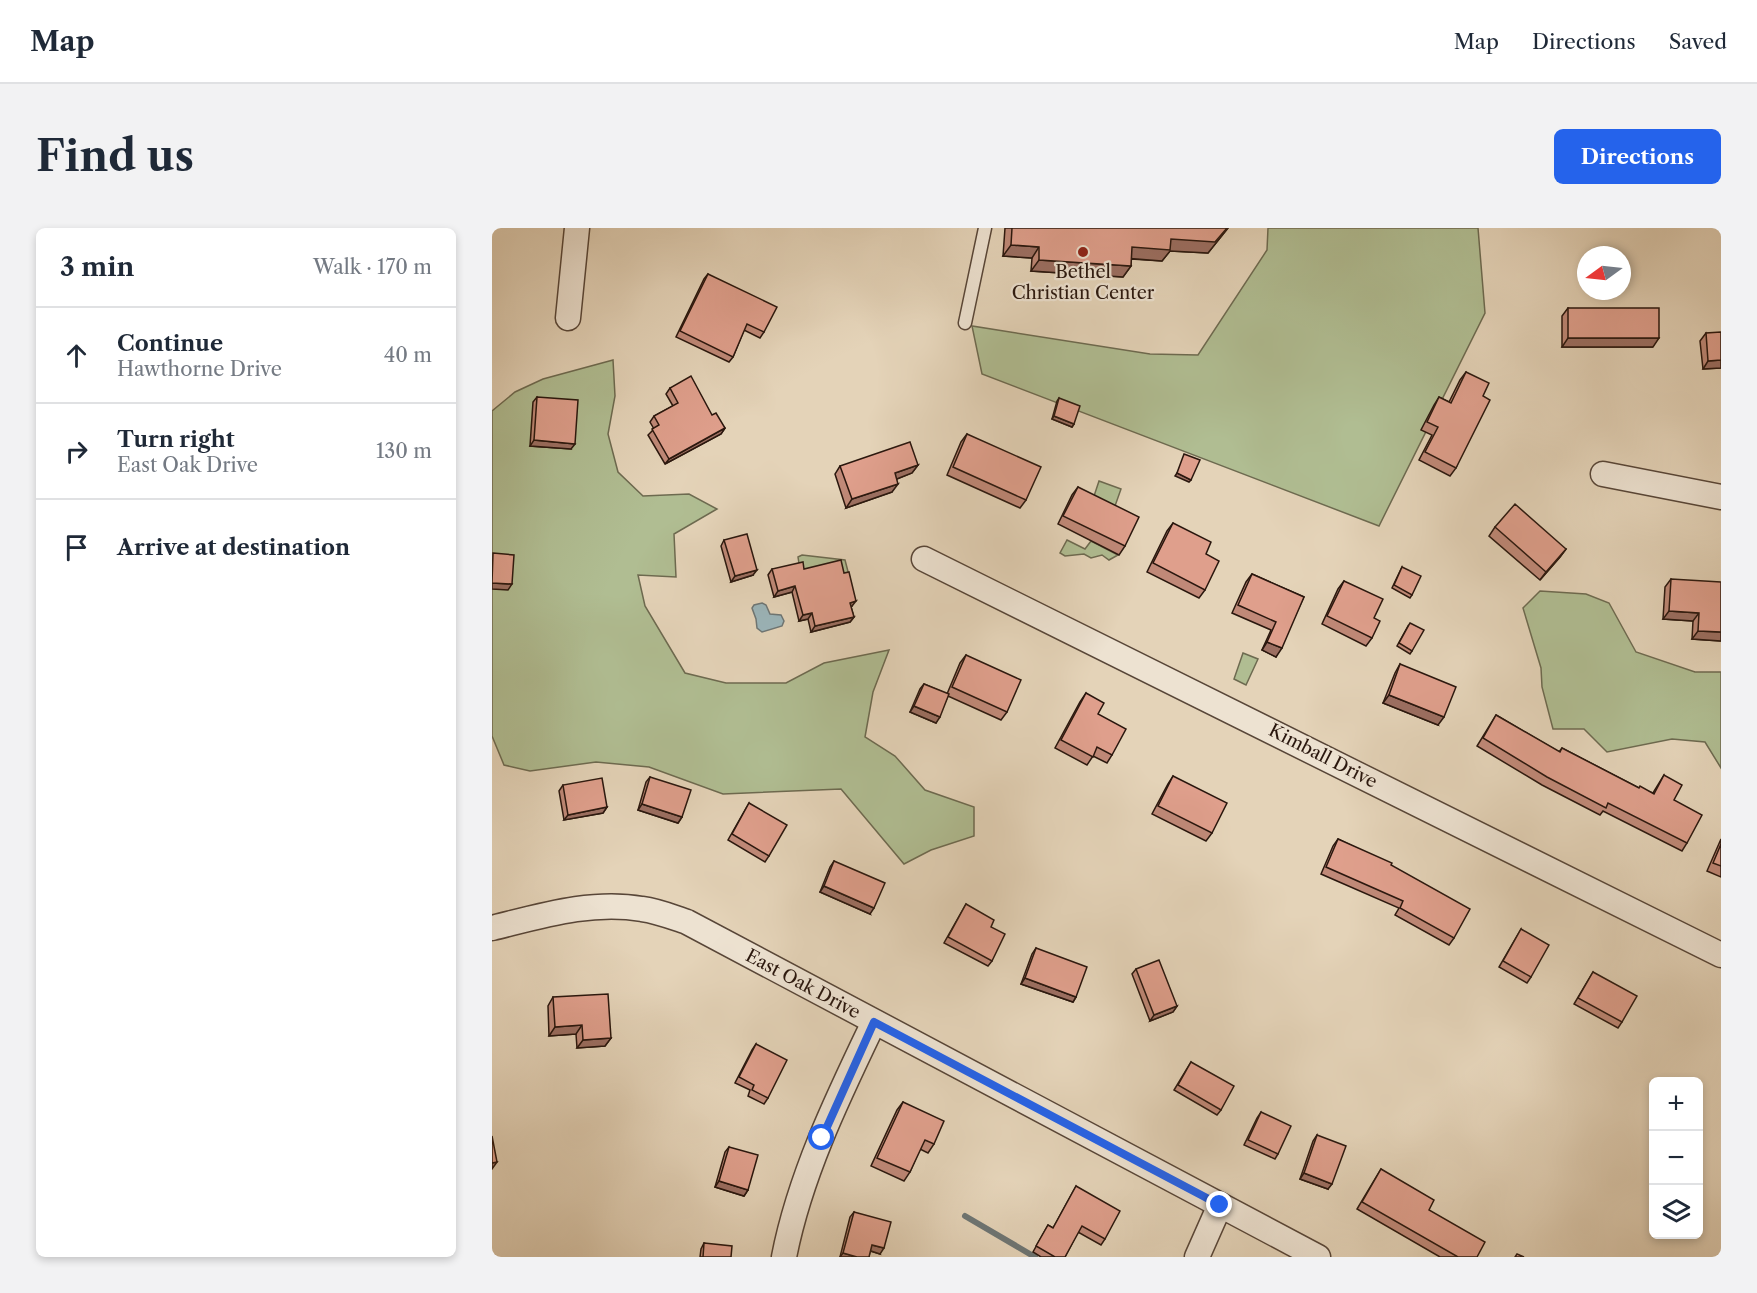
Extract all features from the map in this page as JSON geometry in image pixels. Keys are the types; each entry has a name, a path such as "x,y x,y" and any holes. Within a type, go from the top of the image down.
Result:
{"street":[{"path":"568,318 577,228"},
{"path":"1603,474 1721,497"},
{"name":"Kimball Drive","path":"924,559 1721,955"},
{"name":"East Oak Drive","path":"492,928 581,908 604,906 644,909 687,922 1318,1257"},
{"path":"784,1257 789,1229 822,1138 874,1022"},
{"path":"1197,1257 1220,1205"}],"lane":[{"path":"965,323 985,228"}],"green space":[{"path":"1268,228 1478,228 1485,313 1379,526 982,374 972,326 1150,354 1198,355 1267,250"},
{"path":"613,360 615,396 608,434 618,472 643,496 689,494 717,509 674,534 676,577 638,575 645,606 685,673 726,683 786,683 824,663 889,650 873,692 865,737 895,756 925,790 974,807 974,836 931,850 904,864 841,789 723,794 649,767 596,762 530,771 504,765 492,736 492,411 515,392 543,379"},
{"path":"1099,481 1121,489 1115,506 1094,496"},
{"path":"1067,540 1085,549 1091,541 1118,555 1109,560 1102,555 1091,558 1084,554 1065,556 1060,553"},
{"path":"802,555 845,560 851,583 800,570 798,557"},
{"path":"1540,591 1586,594 1609,603 1636,652 1695,672 1721,672 1721,768 1705,742 1672,739 1607,752 1584,729 1553,729 1542,687 1541,668 1523,608"},
{"path":"1243,653 1258,659 1246,685 1234,679"}],"water":[{"path":"762,603 766,605 770,614 781,615 784,621 782,626 762,632 757,628 752,608"}],"building":[{"name":"Bethel Christian Center","path":"1012,228 1227,228 1215,242 1171,239 1170,250 1132,247 1131,266 1039,260 1039,247 1011,245"},
{"path":"708,274 777,307 764,332 747,324 733,357 680,331"},
{"path":"1568,308 1659,308 1659,338 1568,338"},
{"path":"1721,332 1721,360 1708,361 1706,333"},
{"path":"1466,372 1489,383 1483,396 1490,400 1456,468 1425,452 1438,427 1427,422 1439,397 1451,403"},
{"path":"691,376 712,415 716,413 725,428 669,459 652,429 659,425 654,416 678,403 670,388"},
{"path":"537,397 578,400 575,444 534,440"},
{"path":"1059,398 1080,406 1074,424 1054,416"},
{"path":"967,434 1041,467 1026,500 953,467"},
{"path":"910,442 918,465 895,473 898,484 852,499 840,466"},
{"path":"1184,454 1200,460 1191,480 1177,473"},
{"path":"1078,487 1139,517 1125,546 1063,516"},
{"path":"1515,504 1566,549 1546,572 1495,527"},
{"path":"1173,523 1211,542 1206,554 1219,561 1205,590 1153,563"},
{"path":"747,534 757,570 735,576 724,540"},
{"path":"493,553 514,555 512,584 492,583"},
{"path":"841,560 844,573 849,572 856,601 850,603 854,617 815,626 812,613 803,615 795,586 778,591 772,569 803,562 804,569"},
{"path":"1402,567 1421,576 1412,595 1394,585"},
{"path":"1252,574 1304,597 1282,648 1267,642 1276,622 1238,605"},
{"path":"1671,579 1721,582 1721,632 1698,631 1699,613 1669,611"},
{"path":"1344,581 1383,599 1374,618 1380,621 1372,638 1327,616"},
{"path":"1410,623 1424,630 1412,651 1399,643"},
{"path":"966,655 1021,680 1007,712 952,687"},
{"path":"1400,664 1456,687 1444,717 1389,695"},
{"path":"924,684 949,694 940,717 914,706"},
{"path":"1086,693 1104,703 1098,714 1126,729 1112,755 1097,747 1093,757 1061,740"},
{"path":"1496,715 1560,752 1562,748 1654,794 1664,775 1682,785 1674,800 1702,815 1687,843 1608,803 1606,808 1547,777 1483,738"},
{"path":"1173,776 1227,803 1212,833 1158,806"},
{"path":"650,777 691,790 682,817 642,804"},
{"path":"602,778 607,807 568,815 563,785"},
{"path":"749,803 787,825 769,856 732,834"},
{"path":"1338,839 1392,863 1391,865 1470,909 1454,938 1400,908 1403,901 1326,867"},
{"path":"1721,844 1721,866 1713,863"},
{"path":"834,861 885,883 874,908 824,886"},
{"path":"966,904 994,920 991,927 1005,934 992,961 948,937"},
{"path":"1521,929 1549,945 1531,977 1503,961"},
{"path":"1036,948 1087,967 1076,997 1025,978"},
{"path":"1159,960 1177,1006 1154,1015 1136,969"},
{"path":"1593,972 1637,996 1622,1022 1578,998"},
{"path":"608,994 611,1038 583,1040 582,1025 555,1027 553,997"},
{"path":"756,1044 787,1060 768,1098 752,1090 754,1085 739,1077"},
{"path":"1191,1062 1234,1086 1221,1110 1178,1085"},
{"path":"903,1102 944,1121 934,1144 925,1140 910,1172 877,1158"},
{"path":"1261,1112 1291,1126 1278,1154 1248,1140"},
{"path":"1317,1135 1346,1146 1332,1184 1304,1173"},
{"path":"492,1136 497,1162 492,1163"},
{"path":"729,1147 758,1155 748,1190 719,1181"},
{"path":"1381,1169 1434,1200 1429,1210 1485,1242 1477,1257 1458,1257 1362,1202"},
{"path":"1076,1186 1120,1211 1105,1239 1082,1226 1065,1257 1055,1257 1036,1246 1048,1225 1053,1228"},
{"path":"854,1212 891,1222 884,1248 872,1245 869,1257 857,1257 843,1253"},
{"path":"704,1243 732,1246 731,1257 703,1257"}],"waterway":[{"path":"965,1216 1035,1257"}],"place":[{"name":"Bethel Christian Center","path":"1083,252"}],"route":[{"path":"822,1138 845,1082 874,1022 1220,1205"}]}
